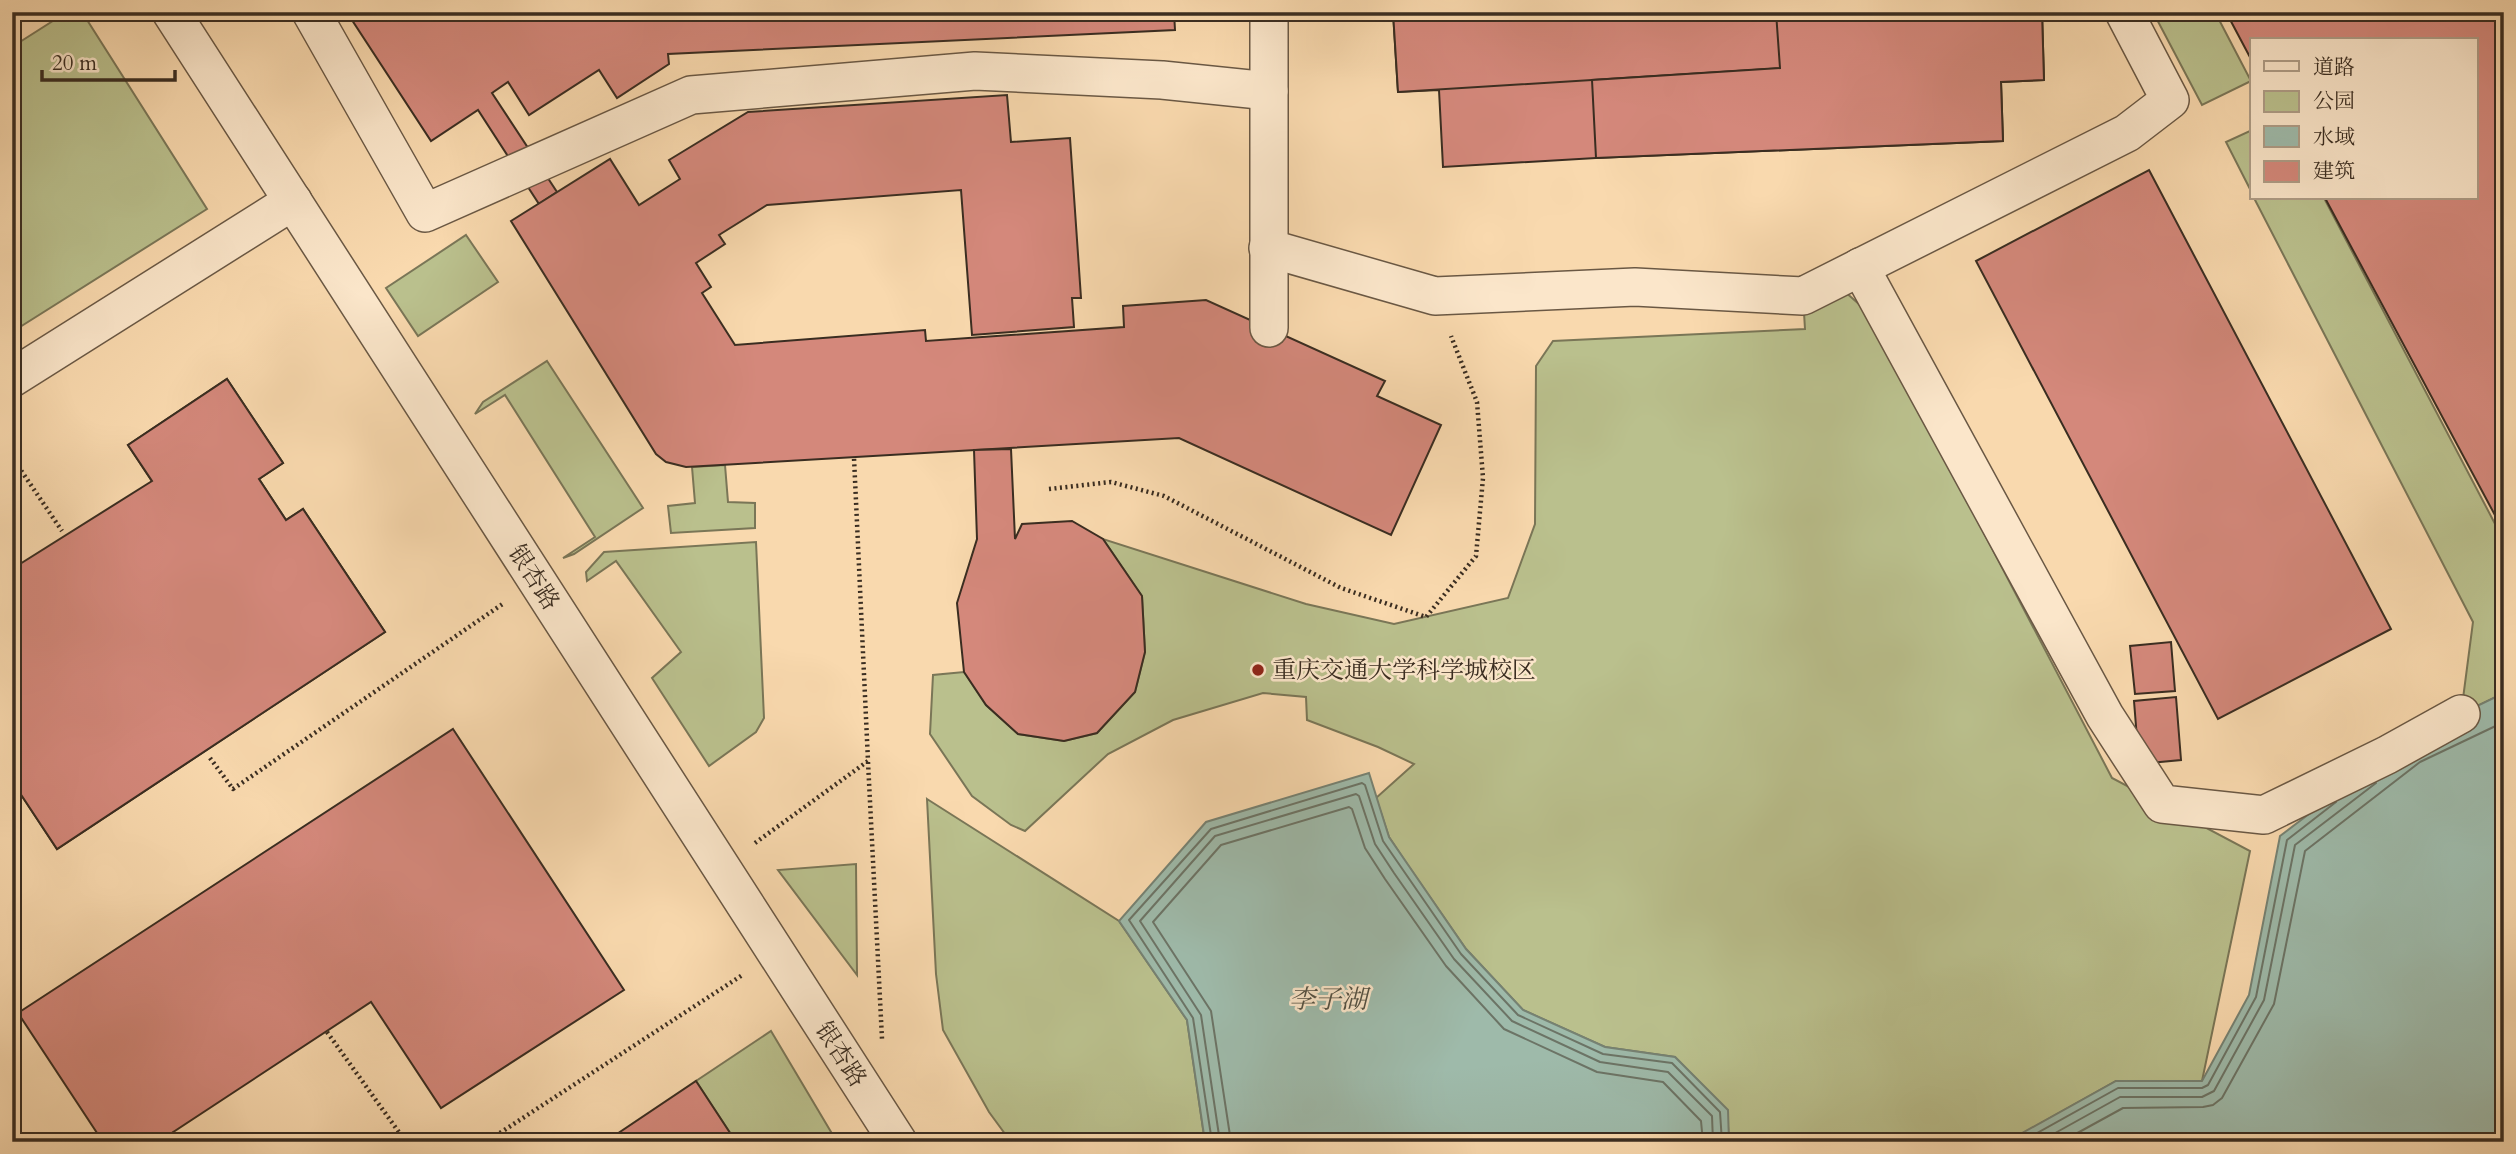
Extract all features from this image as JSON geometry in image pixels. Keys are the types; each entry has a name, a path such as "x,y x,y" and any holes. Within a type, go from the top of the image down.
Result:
{"street":[{"name":"银杏路","path":"171,12 898,1142"},
{"path":"311,12 425,213 691,95 975,71 1162,80 1269,91"},
{"path":"1269,12 1269,328"},
{"path":"1268,248 1435,296 1635,287 1803,296 2127,133 2170,100 2124,12"},
{"path":"12,378 293,201"},
{"path":"1860,267 2105,716 2161,804 2264,815 2387,755 2461,714"}],"path":[{"path":"1049,489 1111,482 1164,496 1341,588 1426,617 1476,556 1483,478 1477,401 1435,296"},
{"path":"12,457 62,531"},
{"path":"854,458 882,1040"},
{"path":"210,758 233,789 537,580"},
{"path":"722,868 868,761"},
{"path":"486,1142 776,953"},
{"path":"327,1032 406,1142"},
{"path":"172,1132 178,1142"}],"green space":[{"path":"67,12 82,12 207,209 12,332 12,47"},
{"path":"2153,12 2215,12 2250,81 2202,105"},
{"path":"2250,131 2250,189 2226,142"},
{"path":"2255,200 2325,200 2504,541 2504,693 2461,714 2473,622"},
{"path":"466,235 498,282 418,336 386,288"},
{"path":"1843,290 1869,313 2112,778 2250,851 2202,1081 2116,1081 2016,1137 2012,1142 1729,1142 1727,1110 1675,1057 1605,1047 1523,1010 1466,949 1389,837 1376,798 1414,764 1307,720 1306,697 1263,693 1173,720 1108,754 1025,831 1011,825 972,796 930,734 933,675 964,672 986,705 1018,734 1064,741 1097,733 1135,692 1145,652 1142,596 1103,539 1306,604 1394,624 1508,598 1535,524 1536,366 1553,341 1805,329 1803,296"},
{"path":"547,361 643,508 574,554 563,558 595,537 505,395 475,414 483,402"},
{"path":"725,465 728,502 755,503 755,528 671,533 668,506 695,503 692,467"},
{"path":"756,542 764,718 756,732 709,766 652,678 681,652 616,561 587,581 586,572 604,552"},
{"path":"927,799 1119,921 1187,1020 1205,1142 1011,1142 989,1112 943,1030 936,974"},
{"path":"856,864 857,975 778,870"},
{"path":"771,1031 837,1142 736,1142 696,1081"}],"water":[{"path":"2504,693 2504,1142 2012,1142 2015,1137 2116,1081 2202,1081 2249,995 2280,836 2406,740"},
{"name":"李子湖","path":"1369,773 1389,837 1466,949 1523,1010 1605,1047 1675,1057 1728,1110 1729,1142 1205,1142 1187,1020 1119,921 1206,822"}],"building":[{"path":"358,12 1174,12 1175,30 668,54 669,64 617,98 599,70 529,115 508,82 492,93 557,192 539,204 478,110 431,141 350,17"},
{"path":"1393,12 2042,12 2044,80 2001,82 2003,141 1443,167 1439,90 1398,92"},
{"path":"1393,12 1927,12 1930,59 1398,92"},
{"path":"1776,12 2042,12 2044,80 2001,82 2003,141 1596,158 1592,80 1780,68"},
{"path":"2226,12 2504,12 2504,532 2326,200 2478,200 2478,38 2250,38 2250,57"},
{"path":"1007,95 1011,142 1070,138 1081,298 1072,298 1074,327 972,335 961,190 767,205 719,235 725,244 696,263 711,287 702,293 735,345 925,330 926,341 1124,327 1123,306 1206,300 1385,381 1377,396 1441,425 1391,535 1179,438 686,467 666,462 656,454 511,221 610,159 639,205 680,179 669,160 748,112"},
{"path":"2149,170 2391,629 2218,719 1976,261"},
{"path":"227,379 283,463 259,479 286,520 303,509 385,632 57,849 12,781 12,701 229,557 197,509 179,522 128,445"},
{"path":"227,379 283,463 259,479 286,520 303,509 385,632 57,849 12,781 12,569 152,481 128,445"},
{"path":"1011,449 1015,539 1022,524 1072,521 1103,539 1142,596 1145,652 1135,692 1097,733 1064,741 1018,734 986,705 964,672 957,603 977,539 974,450"},
{"path":"2171,642 2175,691 2135,694 2130,646"},
{"path":"2176,697 2181,760 2139,764 2134,701"},
{"path":"453,729 624,990 441,1108 371,1002 158,1142 103,1142 18,1013"},
{"path":"696,1081 736,1142 605,1142"}],"place":[{"name":"重庆交通大学科学城校区","path":"1258,670"}]}
